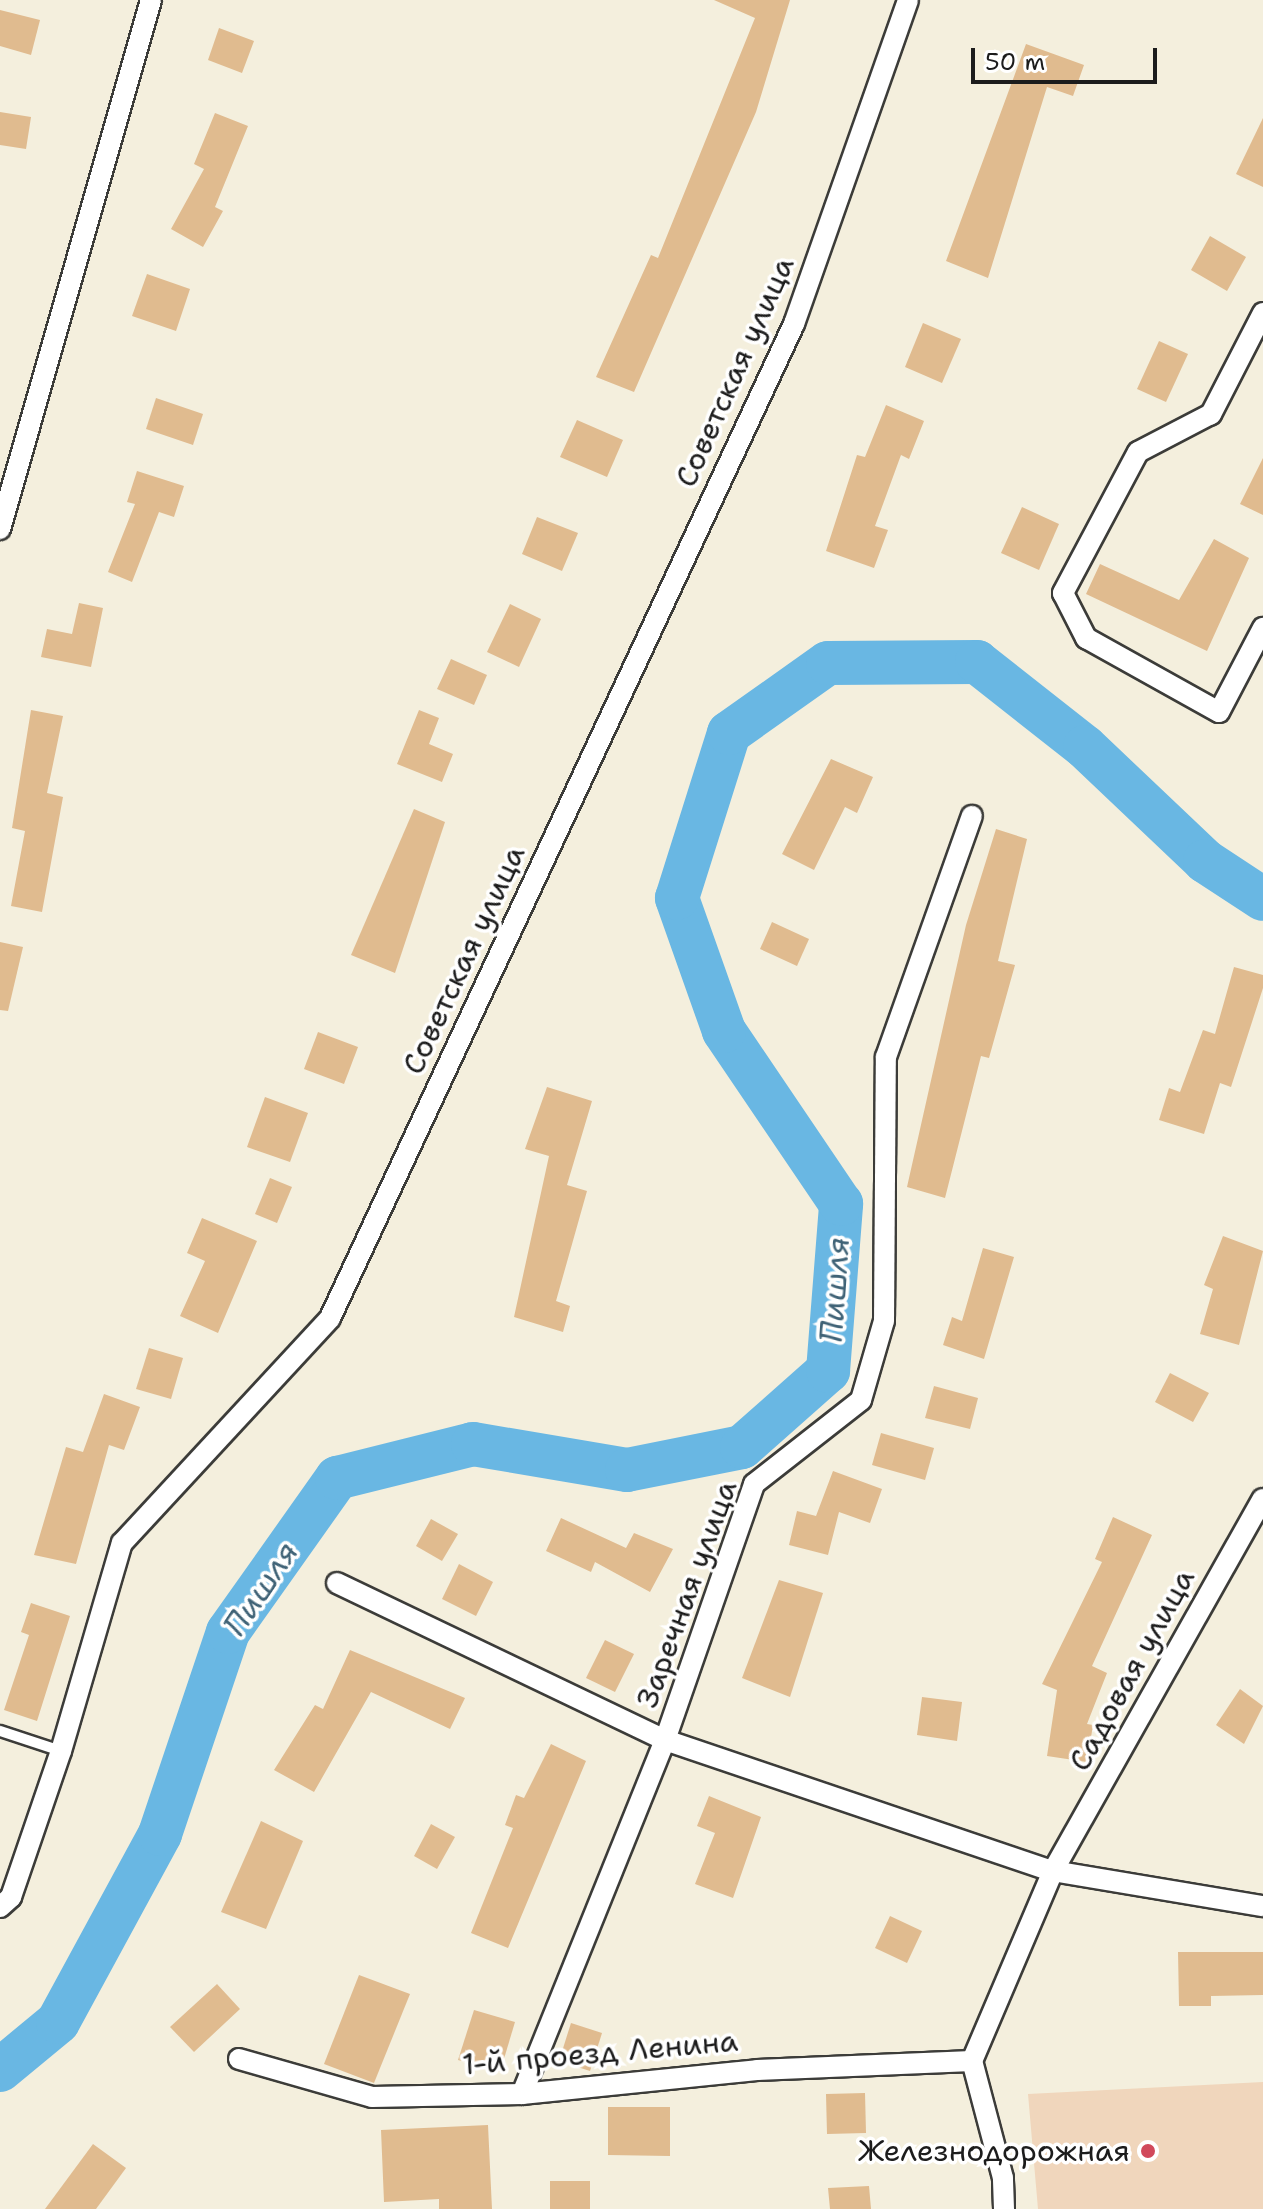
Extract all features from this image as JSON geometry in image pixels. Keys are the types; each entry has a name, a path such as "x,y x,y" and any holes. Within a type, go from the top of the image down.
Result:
{"street":[{"path":"0,529 151,0"},
{"name":"Советская улица","path":"6,1902 61,1751 122,1543 330,1318 794,324 908,0"},
{"path":"1263,313 1211,414 1138,452 1063,593 1086,638 1219,712 1263,628"},
{"name":"Заречная улица","path":"522,2094 665,1740 754,1484 861,1400 884,1321 886,1057 972,816"},
{"name":"Садовая улица","path":"972,2061 1053,1871 1263,1499"},
{"path":"337,1583 665,1740 1053,1871 1263,1906"},
{"name":"1-й проезд Ленина","path":"239,2059 372,2097 522,2094 757,2070 972,2061"},
{"path":"972,2061 1003,2178 1004,2209"}],"lane":[{"path":"0,1731 61,1751"}],"shaded area":[{"name":"Железнодорожная","path":"1263,2082 1263,2209 1038,2209 1028,2094"}],"building":[{"path":"714,0 790,0 756,112 634,392 596,377 651,255 658,258 755,18"},
{"path":"0,10 40,20 31,55 0,46"},
{"path":"219,28 254,41 242,73 208,60"},
{"path":"1026,44 1084,65 1073,96 1047,87 988,278 946,261"},
{"path":"0,112 31,117 26,149 0,145"},
{"path":"215,113 248,126 215,207 223,211 203,247 171,229 204,169 194,164"},
{"path":"1263,118 1263,187 1236,174"},
{"path":"1210,236 1246,257 1227,291 1191,270"},
{"path":"147,274 190,289 176,331 132,316"},
{"path":"923,323 961,339 942,383 905,367"},
{"path":"1159,341 1188,354 1166,402 1137,389"},
{"path":"156,398 203,414 193,445 146,429"},
{"path":"886,405 924,421 909,459 901,455 875,526 888,530 874,568 826,551 857,455 865,457"},
{"path":"577,420 623,440 607,477 560,457"},
{"path":"1263,458 1263,515 1240,504"},
{"path":"137,471 184,486 174,517 159,512 132,582 108,572 135,504 127,502"},
{"path":"1022,507 1059,524 1039,570 1001,553"},
{"path":"537,517 578,533 562,571 522,554"},
{"path":"1214,539 1249,558 1207,651 1086,594 1100,564 1179,600"},
{"path":"79,603 103,608 91,667 41,657 47,629 72,634"},
{"path":"510,604 541,619 519,667 487,652"},
{"path":"451,659 487,675 474,705 437,689"},
{"path":"31,710 63,716 47,793 63,797 42,912 11,906 25,831 12,828"},
{"path":"419,710 439,718 429,744 453,754 442,782 397,764"},
{"path":"831,759 873,777 857,813 845,807 814,870 782,854"},
{"path":"414,809 445,822 395,973 351,955"},
{"path":"996,829 1027,839 998,961 1015,965 989,1058 981,1056 945,1198 907,1187 966,925"},
{"path":"772,922 809,939 797,966 760,949"},
{"path":"0,942 23,947 8,1011 0,1010"},
{"path":"1234,967 1263,975 1263,988 1231,1087 1220,1083 1204,1134 1159,1120 1169,1088 1180,1092 1203,1030 1215,1034"},
{"path":"318,1032 358,1047 344,1084 304,1069"},
{"path":"547,1087 592,1101 567,1185 587,1191 556,1301 570,1306 563,1332 514,1317 549,1156 525,1149"},
{"path":"265,1097 308,1113 290,1162 247,1147"},
{"path":"270,1178 292,1187 277,1223 255,1214"},
{"path":"202,1218 257,1241 218,1333 180,1316 205,1261 187,1253"},
{"path":"1223,1236 1263,1251 1239,1345 1200,1334 1213,1289 1204,1285"},
{"path":"983,1248 1014,1257 984,1359 943,1345 952,1317 962,1321"},
{"path":"149,1348 183,1358 171,1399 136,1389"},
{"path":"1170,1373 1209,1393 1193,1422 1155,1402"},
{"path":"934,1386 978,1398 970,1429 925,1418"},
{"path":"104,1394 140,1407 124,1450 109,1445 76,1564 34,1555 66,1447 83,1452"},
{"path":"881,1433 934,1448 925,1480 872,1465"},
{"path":"833,1471 882,1489 870,1523 839,1512 828,1555 789,1545 797,1511 816,1516"},
{"path":"1113,1517 1152,1535 1092,1666 1107,1673 1087,1724 1093,1725 1087,1762 1047,1756 1057,1690 1042,1684 1102,1562 1095,1559"},
{"path":"561,1518 626,1548 634,1533 673,1549 650,1592 595,1562 591,1572 546,1551"},
{"path":"431,1519 458,1534 442,1561 416,1546"},
{"path":"459,1564 493,1582 476,1616 442,1599"},
{"path":"779,1580 823,1593 790,1697 742,1678"},
{"path":"31,1603 70,1616 37,1721 4,1710 29,1635 21,1632"},
{"path":"605,1640 634,1654 615,1692 586,1678"},
{"path":"350,1650 465,1698 450,1729 371,1692 314,1792 274,1770 315,1705 323,1709"},
{"path":"1240,1689 1263,1706 1244,1744 1216,1725"},
{"path":"922,1697 962,1702 957,1741 917,1735"},
{"path":"551,1744 586,1761 508,1948 471,1933 513,1828 505,1825 516,1795 524,1798"},
{"path":"709,1796 761,1817 733,1898 695,1884 715,1833 697,1826"},
{"path":"261,1821 303,1841 266,1929 221,1912"},
{"path":"431,1824 455,1837 437,1869 414,1856"},
{"path":"890,1916 922,1931 907,1963 875,1948"},
{"path":"1178,1952 1263,1952 1263,1995 1211,1996 1211,2006 1179,2006"},
{"path":"359,1975 410,1994 374,2083 324,2064"},
{"path":"217,1984 240,2009 194,2052 170,2027"},
{"path":"474,2010 515,2022 500,2072 458,2060"},
{"path":"571,2023 602,2033 590,2071 559,2061"},
{"path":"865,2093 866,2133 827,2134 826,2094"},
{"path":"608,2107 670,2107 670,2156 608,2155"},
{"path":"488,2125 492,2209 439,2209 439,2199 384,2202 381,2130"},
{"path":"93,2144 126,2168 96,2209 45,2209"},
{"path":"550,2181 590,2181 590,2209 550,2209"},
{"path":"869,2186 871,2209 830,2209 828,2188"}],"waterway":[{"name":"Пишля","path":"0,2070 58,2022 160,1834 228,1632 337,1478 473,1444 627,1470 742,1447 828,1371 841,1204 724,1031 677,898 729,733 828,663 977,662 1085,747 1205,861 1263,899"}],"place":[{"name":"Железнодорожная","path":"1148,2151"}]}
